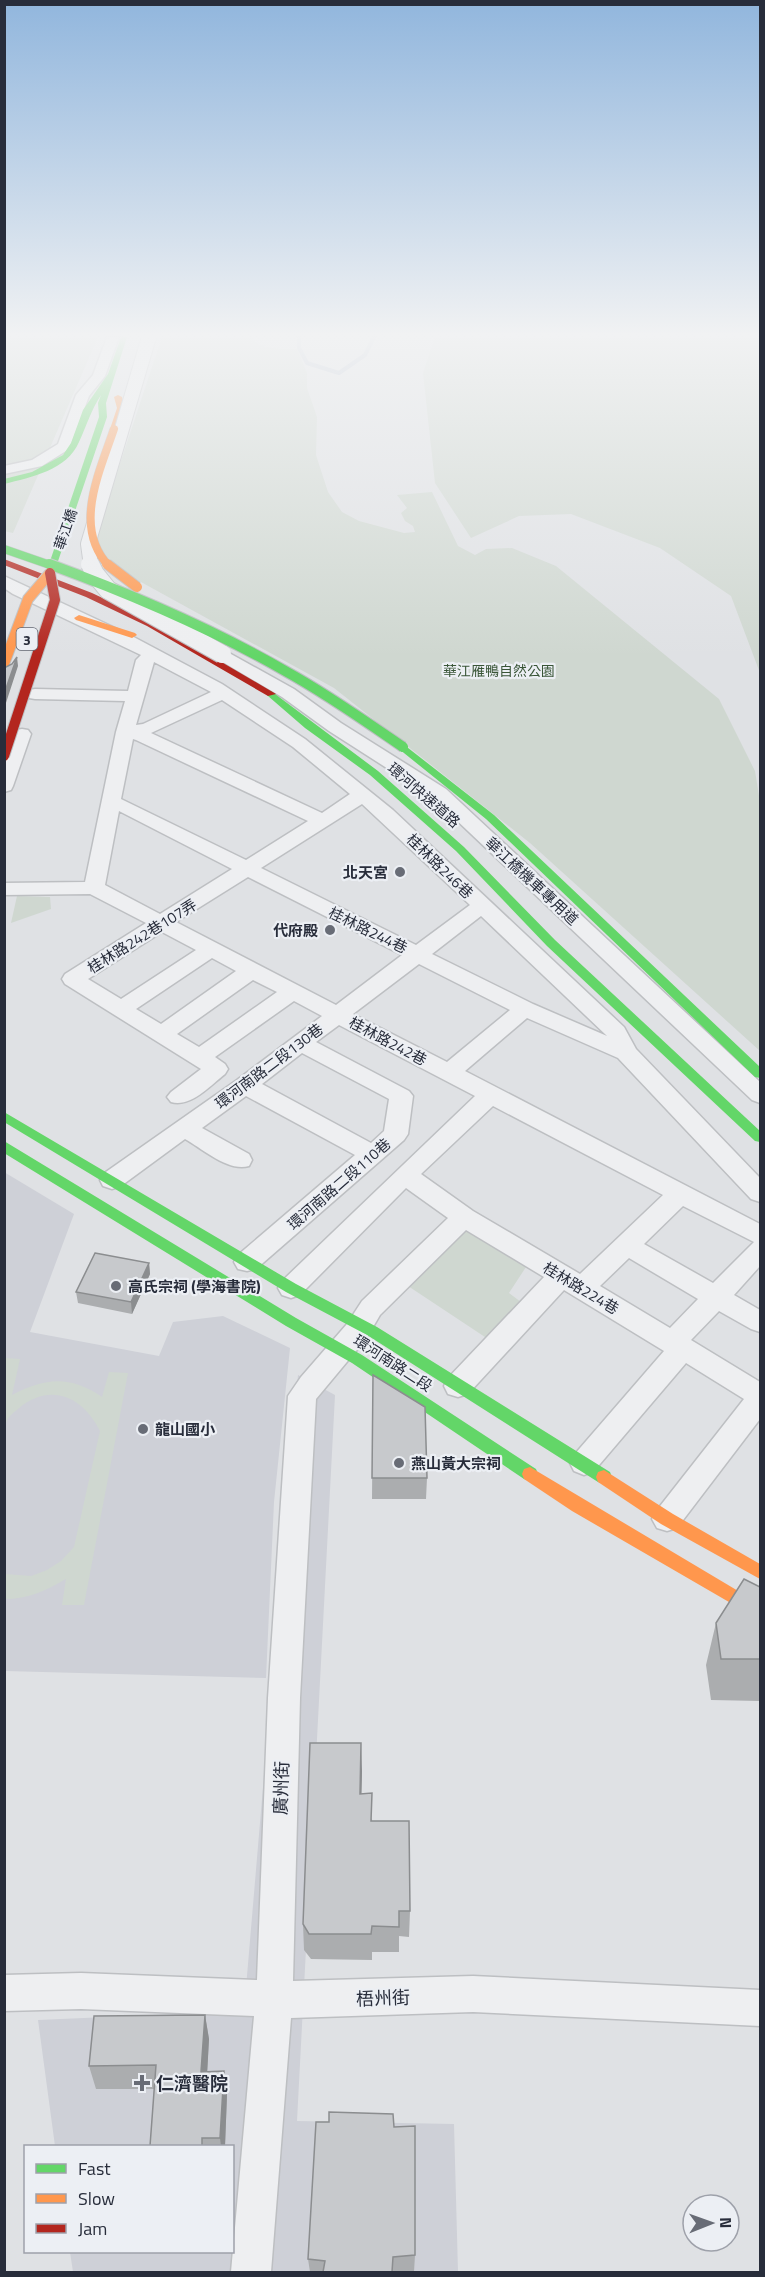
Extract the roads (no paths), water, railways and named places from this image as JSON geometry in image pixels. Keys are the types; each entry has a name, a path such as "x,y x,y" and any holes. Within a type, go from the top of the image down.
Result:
{"main road":[{"path":"4,482 35,474 52,466 66,456 73,443"},
{"name":"華江橋","path":"4,756 55,600 50,573 94,443"},
{"path":"111,443 90,514 89,530 92,543 100,557 127,582 201,620 220,644"},
{"path":"4,472 45,464 70,449"},
{"name":"環河快速道路","path":"4,549 117,589 220,644 327,696 403,747 490,817 760,1074"},
{"name":"環河快速道路","path":"4,562 88,595 150,624 271,694 309,726 374,773 460,849 551,943 758,1137"},
{"name":"3","path":"10,668 50,573"},
{"path":"4,574 111,616 176,650 309,726"},
{"path":"71,614 176,650"},
{"name":"環河南路二段","path":"4,1116 291,1288 351,1337 578,1506 760,1613"},
{"name":"環河南路二段","path":"4,1146 291,1322 351,1337 458,1386 584,1463 667,1519 760,1572"}],"street":[{"path":"4,472 37,463 65,443"},
{"name":"華江橋機車專用道","path":"118,443 88,544 88,561 95,576 108,590 220,644 334,727 439,793 760,1095"},
{"name":"桂林路246巷","path":"4,581 12,589 71,614 154,655 223,693 299,743 363,794 616,1032 626,1053 760,1193"},
{"path":"4,629 12,589"},
{"path":"4,786 35,694 42,664 71,614"},
{"path":"93,888 125,732 145,660 154,655"},
{"path":"125,732 147,729 223,693"},
{"path":"35,694 136,696"},
{"path":"125,732 142,736 322,820"},
{"name":"桂林路242巷107弄","path":"179,1097 217,1069 73,979 363,794"},
{"name":"桂林路244巷","path":"112,804 121,805 525,1009 626,1053"},
{"name":"桂林路242巷","path":"4,889 93,888 338,1014 679,1195 760,1235"},
{"name":"環河南路二段130巷","path":"112,1180 245,1085 481,906"},
{"path":"122,1008 212,949"},
{"path":"161,1035 252,970"},
{"path":"199,1058 292,992"},
{"path":"448,1073 525,1009"},
{"name":"環河南路二段110巷","path":"247,1262 396,1134 401,1096 300,1043"},
{"path":"245,1085 374,1155"},
{"path":"291,1288 490,1095"},
{"path":"184,1128 240,1160"},
{"name":"桂林路224巷","path":"405,1175 464,1217 760,1397"},
{"path":"458,1386 571,1283 626,1245 679,1195"},
{"name":"廣州街","path":"251,2272 274,1997 284,1698 302,1396 351,1337 371,1308 464,1217"},
{"path":"626,1245 760,1322"},
{"path":"584,1463 716,1297 760,1250"},
{"path":"667,1519 760,1397"},
{"name":"梧州街","path":"4,1993 81,1991 274,1997 308,2001 495,1995 760,2008"}],"place":[{"name":"北天宮","path":"400,872"},
{"name":"代府殿","path":"330,930"},
{"name":"高氏宗祠 (學海書院)","path":"116,1286"},
{"name":"龍山國小","path":"143,1429"},
{"name":"燕山黃大宗祠","path":"399,1463"},
{"name":"仁濟醫院","path":"142,2083"}],"park label":[{"name":"華江雁鴨自然公園","path":"499,670"}]}
